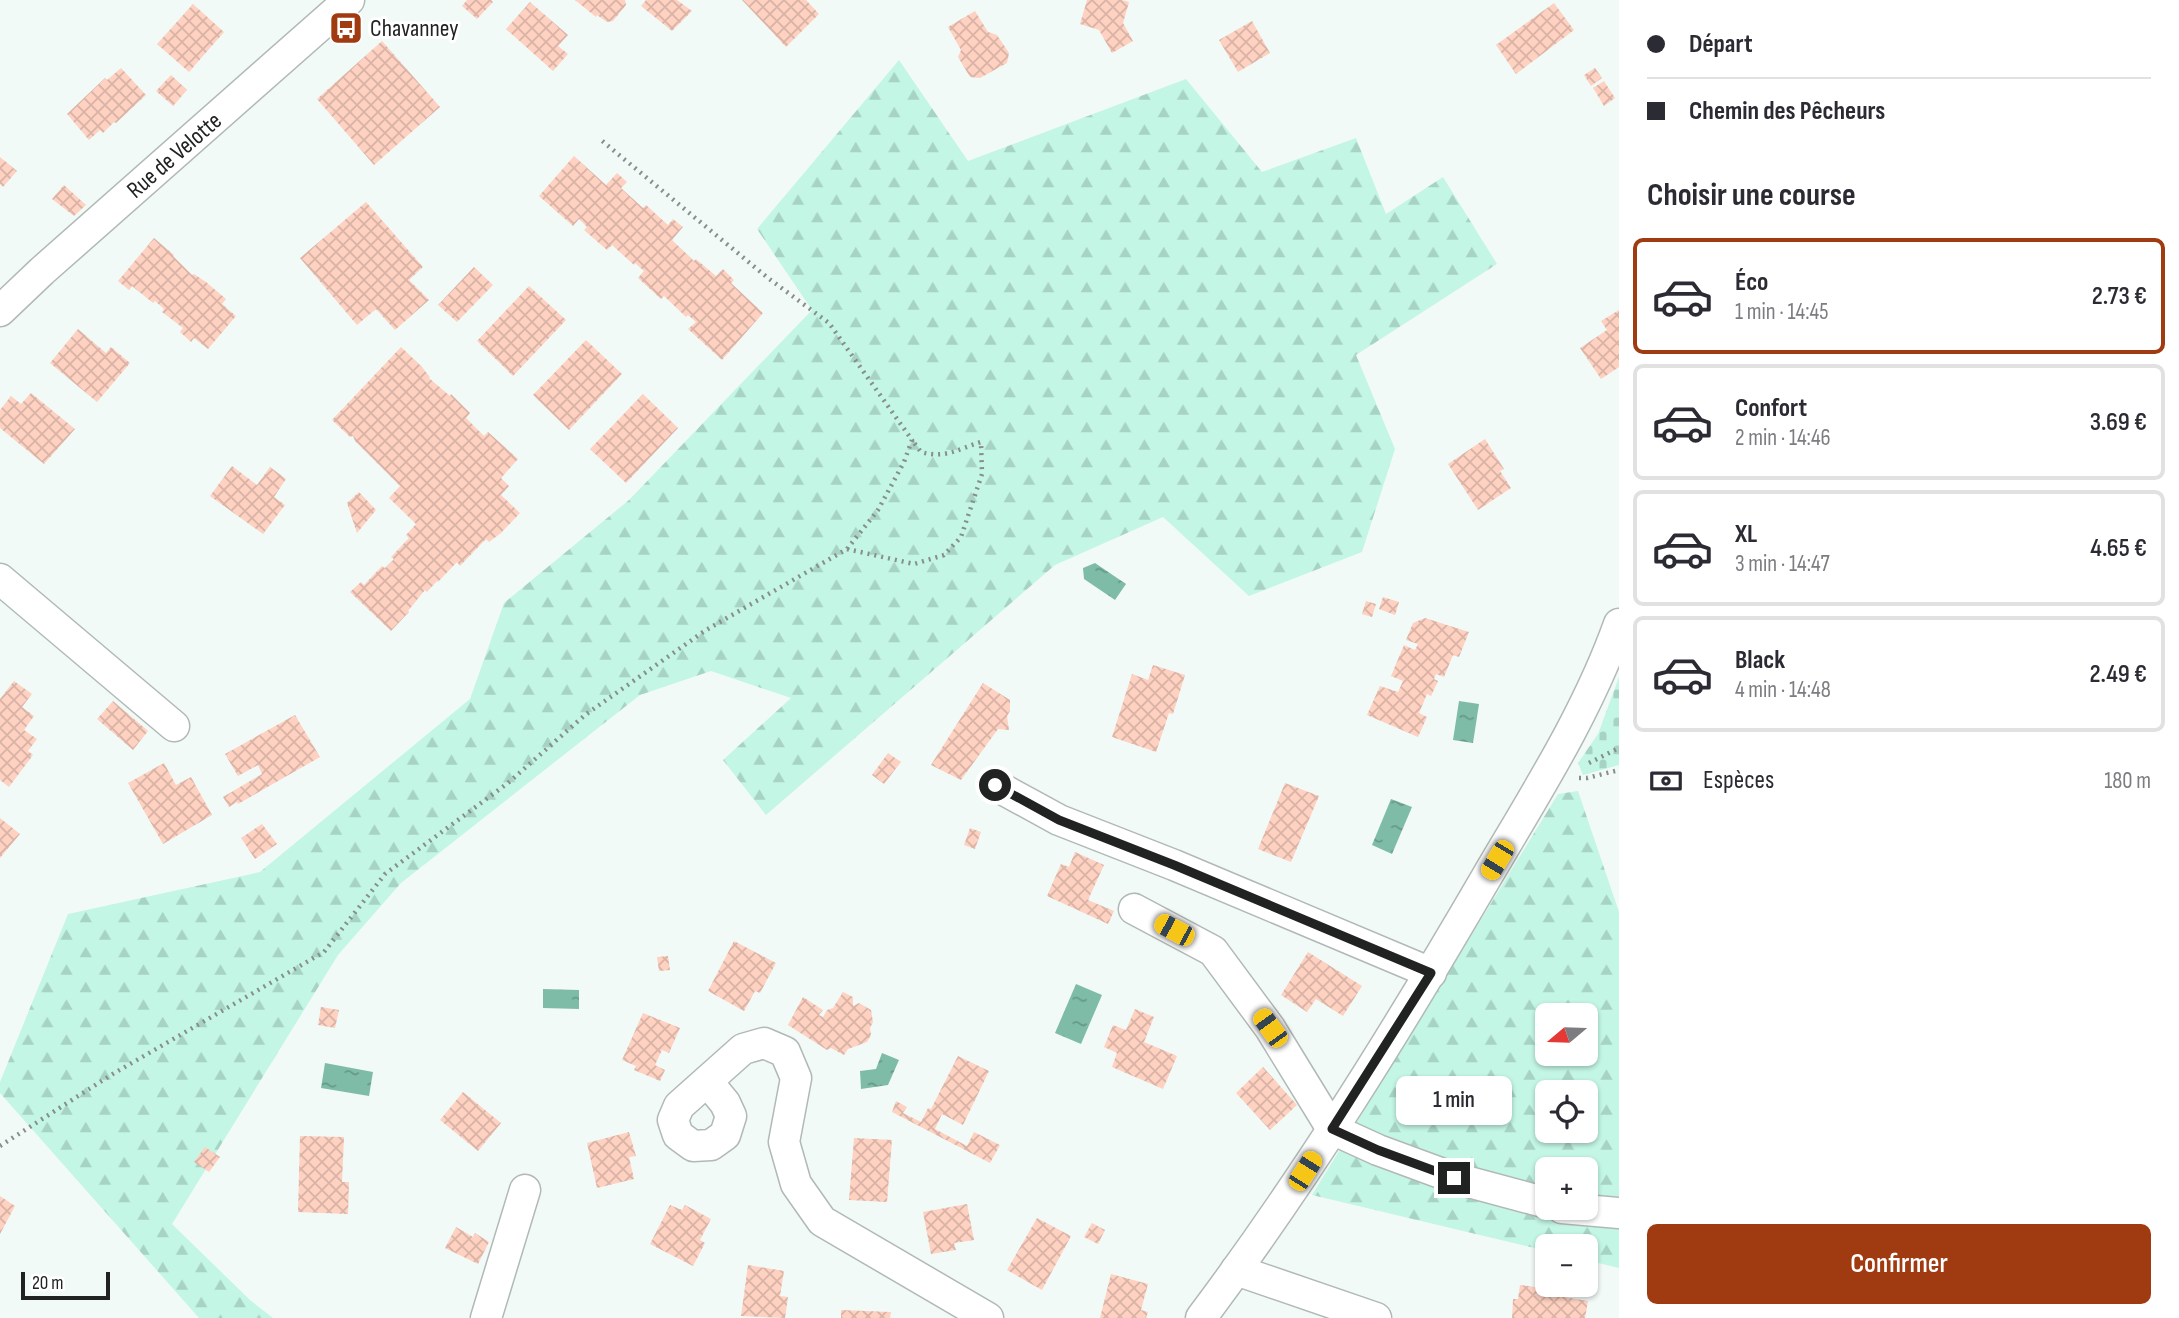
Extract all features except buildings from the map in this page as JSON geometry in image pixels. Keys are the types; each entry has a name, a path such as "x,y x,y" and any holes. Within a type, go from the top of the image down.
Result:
{"street":[{"name":"Rue de Velotte","path":"0,311 349,0"},
{"path":"0,579 174,726"},
{"path":"1201,1318 1292,1192 1431,973 1572,729 1619,624"},
{"path":"995,785 1059,820 1174,865 1431,973"},
{"path":"1134,909 1213,951 1270,1028 1332,1129 1378,1150 1454,1178 1535,1200"},
{"path":"707,1081 743,1049 764,1044 785,1052 796,1077 784,1142 796,1184 822,1221 988,1318"},
{"path":"486,1318 525,1190"},
{"path":"1598,1211 1619,1213"},
{"path":"1236,1270 1376,1318"}],"path":[{"path":"601,140 768,278 829,323 920,452 945,456 981,442 982,474 961,537 944,555 914,564 847,549"},
{"path":"0,1146 111,1075 324,952 385,874 508,783 584,715 706,630 847,549 878,510 904,462 912,440"},
{"path":"1580,768 1619,748"}],"green space":[{"path":"899,60 968,161 1186,79 1262,172 1356,138 1386,214 1443,177 1497,264 1356,355 1395,449 1362,552 1249,596 1163,517 1055,565 766,815 723,760 791,698 711,671 640,695 401,883 338,955 172,1224 250,1300 273,1318 199,1318 0,1093 0,1082 68,914 260,872 470,699 504,603 629,500 812,310 757,229"},
{"path":"1619,677 1619,765 1583,775 1578,763 1598,734"},
{"path":"1578,791 1619,912 1619,1268 1598,1263 1598,1234 1535,1234 1535,1248 1312,1195 1558,794"}],"water":[{"path":"1095,563 1126,584 1115,600 1084,579 1083,568"},
{"path":"1459,701 1479,704 1473,743 1453,740"},
{"path":"1391,799 1412,807 1392,854 1372,845"},
{"path":"1076,984 1102,995 1081,1044 1055,1033"},
{"path":"543,989 579,990 579,1009 543,1008"},
{"path":"882,1053 899,1060 888,1085 861,1089 860,1071 876,1069"},
{"path":"325,1063 373,1072 369,1096 321,1088"}],"place":[{"name":"Chavanney","path":"346,28"}],"route":[{"path":"995,785 1059,820 1174,865 1431,973 1332,1129 1378,1150 1454,1178"}]}
